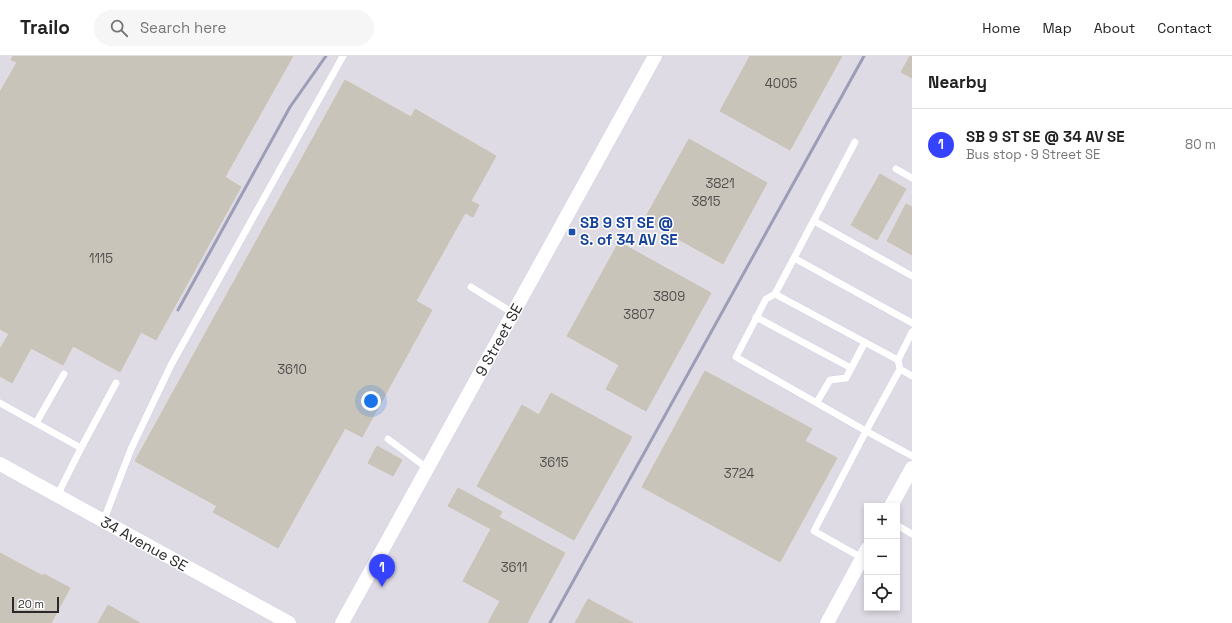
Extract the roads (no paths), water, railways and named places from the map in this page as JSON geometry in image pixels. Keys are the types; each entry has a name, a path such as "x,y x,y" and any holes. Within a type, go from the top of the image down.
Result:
{"street":[{"name":"9 Street SE","path":"342,623 655,56"},
{"name":"34 Avenue SE","path":"0,464 289,623"},
{"path":"893,503 912,468"},
{"path":"827,623 864,554"}],"lane":[{"path":"103,522 131,449 171,365 343,56"},
{"path":"855,142 775,294 766,299 736,357 912,456"},
{"path":"896,169 912,178"},
{"path":"814,221 912,276"},
{"path":"794,258 912,323"},
{"path":"471,287 513,313"},
{"path":"775,294 898,360"},
{"path":"756,317 851,368"},
{"path":"864,554 814,531 900,369 898,360 912,332"},
{"path":"817,402 830,380 846,378 865,342"},
{"path":"900,369 912,376"},
{"path":"36,423 64,374"},
{"path":"57,496 116,383"},
{"path":"0,403 81,448"},
{"path":"388,439 427,468"},
{"path":"900,527 912,534"}],"railway":[{"path":"178,310 290,107 326,56"},
{"path":"550,623 864,56"}],"place":[{"name":"SB 9 ST SE @ S. of 34 AV SE","path":"572,232"},
{"name":"SB 9 ST SE @ 34 AV SE","path":"382,587"}]}
